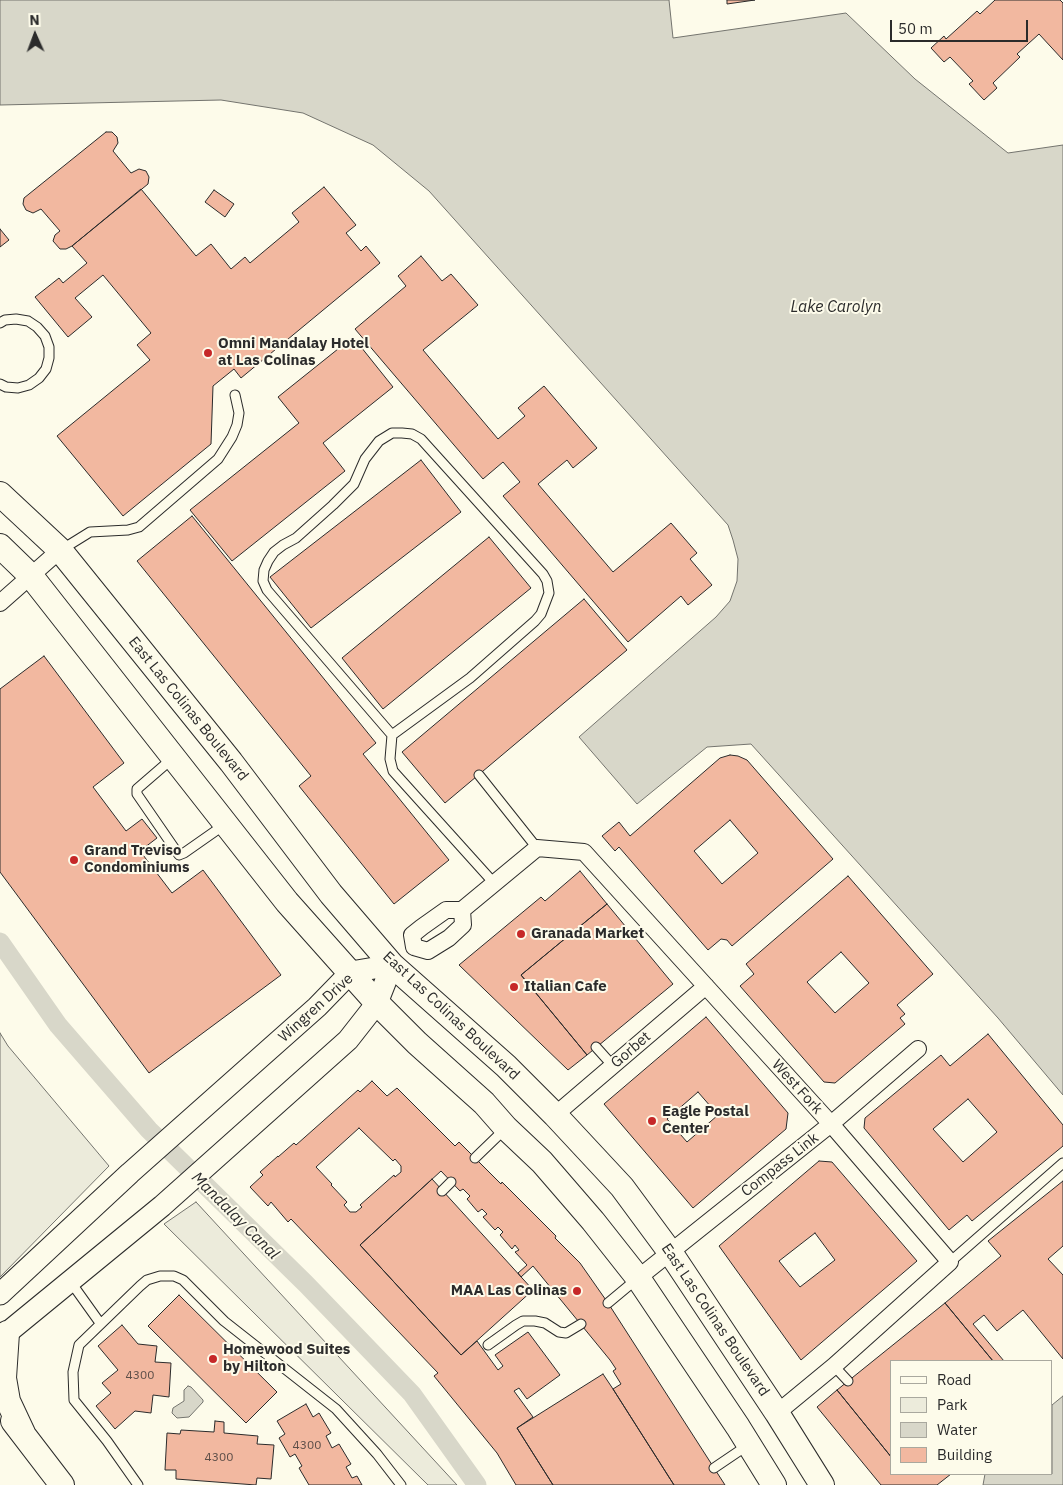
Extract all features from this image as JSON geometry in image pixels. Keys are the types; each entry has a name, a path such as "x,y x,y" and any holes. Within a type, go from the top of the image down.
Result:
{"main road":[{"name":"East Las Colinas Boulevard","path":"0,494 60,550 231,762 331,894 392,965 506,1066 555,1114 622,1187 670,1252 777,1413 822,1485"},
{"path":"0,546 31,576 287,902 377,1003 417,1043 484,1103 506,1128 542,1162 593,1221 638,1278 749,1444 774,1485"},
{"path":"4,1335 4,1378 8,1401 23,1433"},
{"path":"0,1405 62,1485"}],"street":[{"path":"0,603 60,550"},
{"path":"414,947 412,935 446,910 462,910 493,882 537,848"},
{"name":"West Fork","path":"537,848 584,852 832,1124 950,1262"},
{"path":"414,947 428,951 449,938 463,925 462,910"},
{"path":"4,1335 162,1206 348,1040 377,1003 392,965 414,947"},
{"name":"Wingren Drive","path":"0,1294 130,1173 316,1008 351,972 392,965"},
{"name":"Gorbet","path":"555,1114 706,986"},
{"name":"Compass Link","path":"638,1278 832,1124 918,1049"},
{"path":"777,1413 834,1366 950,1262"}],"lane":[{"path":"0,323 5,320 16,319 28,321 37,327 45,336 49,347 49,358 46,369 39,378 29,385 18,388 6,387 0,384"},
{"path":"60,550 90,532 128,530 139,527 218,459 237,425 239,413 235,395"},
{"path":"392,736 268,590 263,580 264,570 274,552 296,538 354,484 365,459 379,440 392,433 402,433 412,434 421,439 543,574 547,581 549,594 542,614 470,678 392,736 390,750 393,771 493,882"},
{"path":"174,757 137,789 137,794 179,855 226,823"},
{"path":"478,775 537,848"},
{"path":"596,1048 613,1066"},
{"path":"475,1158 506,1128"},
{"path":"950,1262 1063,1163"},
{"path":"442,1191 451,1182"},
{"path":"138,1485 107,1441 74,1400 73,1372 79,1345 100,1323 148,1280 160,1276 174,1276 183,1280 224,1321 336,1409 378,1454 402,1485"},
{"path":"608,1303 638,1278"},
{"path":"70,1281 100,1323"},
{"path":"488,1345 523,1321 535,1321 559,1332 566,1333 581,1324"},
{"path":"834,1366 848,1381"},
{"path":"714,1468 749,1444"}],"green space":[{"path":"0,1033 8,1046 109,1166 0,1277"},
{"path":"196,1202 457,1485 428,1485 164,1224"}],"water":[{"name":"Lake Carolyn","path":"0,0 669,0 673,38 846,13 915,79 1008,153 1063,145 1063,1095 998,1018 751,744 707,747 637,804 579,737 716,617 730,601 737,581 738,559 733,540 728,525 429,191 373,145 303,113 221,100 0,105"},
{"path":"188,1386 191,1387 203,1402 189,1417 177,1418 172,1413 173,1408 184,1401 184,1390"},
{"path":"1063,1396 1063,1485 983,1485 985,1475 1053,1475 1053,1404"}],"building":[{"path":"727,0 755,0 727,4"},
{"path":"995,0 1060,0 1063,3 1063,60 1039,34 1017,54 1020,57 993,83 997,88 984,100 969,84 973,81 950,57 944,62 931,48 944,36 946,39 977,11 980,14"},
{"path":"106,132 112,132 117,137 118,143 113,151 131,173 139,169 146,171 149,177 148,184 72,246 60,249 53,241 55,235 60,231 41,209 33,213 26,210 23,204 24,198"},
{"name":"Omni Mandalay Hotel at Las Colinas","path":"324,187 356,225 346,233 361,251 366,246 380,263 241,378 234,369 213,386 211,444 123,516 57,436 150,360 137,345 151,333 103,275 75,298 92,317 68,337 35,297 59,278 63,283 87,263 72,246 141,189 196,256 211,244 231,269 245,257 250,263 299,222 292,213"},
{"path":"214,190 234,204 225,217 205,202"},
{"path":"0,229 9,240 0,247"},
{"path":"421,256 442,281 451,274 478,305 423,350 498,439 525,416 518,408 544,386 597,448 573,468 567,460 538,484 613,572 671,523 697,553 690,559 712,585 688,605 681,596 628,642 503,496 520,482 503,462 483,479 355,329 406,286 398,276"},
{"path":"353,337 393,387 323,443 345,471 232,561 190,510 299,423 278,397"},
{"path":"421,460 461,512 311,628 270,577"},
{"path":"192,516 376,743 363,754 449,860 394,904 299,786 311,776 137,561"},
{"path":"489,537 531,588 383,709 342,658"},
{"path":"584,599 627,650 445,803 402,752"},
{"name":"Grand Treviso Condominiums","path":"44,656 124,763 93,787 126,831 142,819 157,838 140,851 172,893 203,870 281,975 149,1073 0,872 0,689"},
{"path":"730,755 747,760 833,859 732,946 727,940 721,939 708,950 619,847 615,851 602,836 619,822 630,836 720,758","holes":["730,820 758,853 722,884 694,851"]},
{"path":"580,871 607,904 521,975 587,1055 568,1070 459,965 541,897 545,901"},
{"path":"848,876 933,974 897,1005 905,1014 900,1018 905,1024 835,1083 824,1082 740,986 754,974 746,964","holes":["841,952 869,983 835,1013 807,982"]},
{"path":"607,904 673,984 587,1055 521,975"},
{"path":"706,1017 788,1113 786,1129 693,1208 604,1104","holes":["698,1092 718,1115 687,1142 667,1119"]},
{"path":"988,1034 1063,1125 1063,1146 972,1221 967,1215 949,1230 864,1128 865,1118 941,1055 950,1066","holes":["968,1099 997,1132 963,1162 933,1129"]},
{"name":"MAA Las Colinas","path":"372,1081 387,1096 397,1088 455,1146 459,1142 556,1236 555,1238 580,1263 608,1303 725,1485 674,1485 613,1389 621,1384 613,1371 616,1369 610,1360 533,1266 521,1277 518,1273 527,1265 515,1252 519,1250 515,1245 512,1249 500,1235 503,1232 498,1227 495,1230 483,1217 487,1214 482,1209 478,1212 467,1199 470,1196 463,1189 460,1191 441,1171 360,1245 461,1355 477,1341 498,1370 503,1366 495,1355 528,1332 560,1375 527,1399 519,1388 514,1391 533,1417 517,1428 553,1485 516,1485 497,1453 434,1376 438,1373 291,1219 288,1222 271,1202 268,1206 250,1187 263,1175 260,1172 278,1156 294,1143 296,1145 358,1090 360,1092","holes":["359,1128 393,1161 395,1159 401,1166 401,1172 395,1177 394,1175 360,1205 362,1207 356,1212 350,1212 344,1205 347,1202 316,1167"]},
{"path":"819,1161 832,1162 917,1261 801,1360 719,1246","holes":["815,1233 835,1260 800,1287 779,1261"]},
{"path":"432,1179 533,1290 461,1355 360,1245"},
{"path":"1063,1181 1063,1246 1048,1259 1063,1275 1063,1359 1023,1310 997,1331 984,1315 973,1324 1003,1360 992,1360 945,1303 1001,1256 988,1241"},
{"name":"Homewood Suites by Hilton","path":"179,1295 277,1392 246,1423 148,1326"},
{"path":"945,1303 992,1360 890,1360 890,1456 837,1390"},
{"path":"122,1325 138,1344 157,1346 155,1362 171,1363 169,1397 153,1395 151,1413 135,1411 115,1429 96,1406 111,1393 102,1383 118,1370 98,1346"},
{"path":"603,1374 674,1485 553,1485 517,1428"},
{"path":"837,1390 890,1456 890,1475 950,1475 937,1485 881,1485 817,1407"},
{"name":"Homewood Suites by Hilton","path":"306,1404 313,1417 319,1413 331,1433 326,1436 332,1448 339,1444 351,1464 346,1467 352,1478 357,1476 362,1485 309,1485 299,1468 302,1466 295,1454 290,1457 279,1438 285,1434 277,1421"},
{"path":"215,1421 224,1422 224,1433 258,1436 257,1444 274,1445 271,1479 257,1478 256,1485 176,1479 176,1470 165,1470 167,1433 180,1434 181,1430 214,1432"}],"waterway":[{"name":"Mandalay Canal","path":"0,942 58,1025 149,1130 306,1284 412,1394 477,1485"}],"place":[{"name":"Omni Mandalay Hotel at Las Colinas","path":"208,353"},
{"name":"Grand Treviso Condominiums","path":"74,860"},
{"name":"Granada Market","path":"521,934"},
{"name":"Italian Cafe","path":"514,987"},
{"name":"Eagle Postal Center","path":"652,1121"},
{"name":"MAA Las Colinas","path":"577,1291"},
{"name":"Homewood Suites by Hilton","path":"213,1359"}]}
